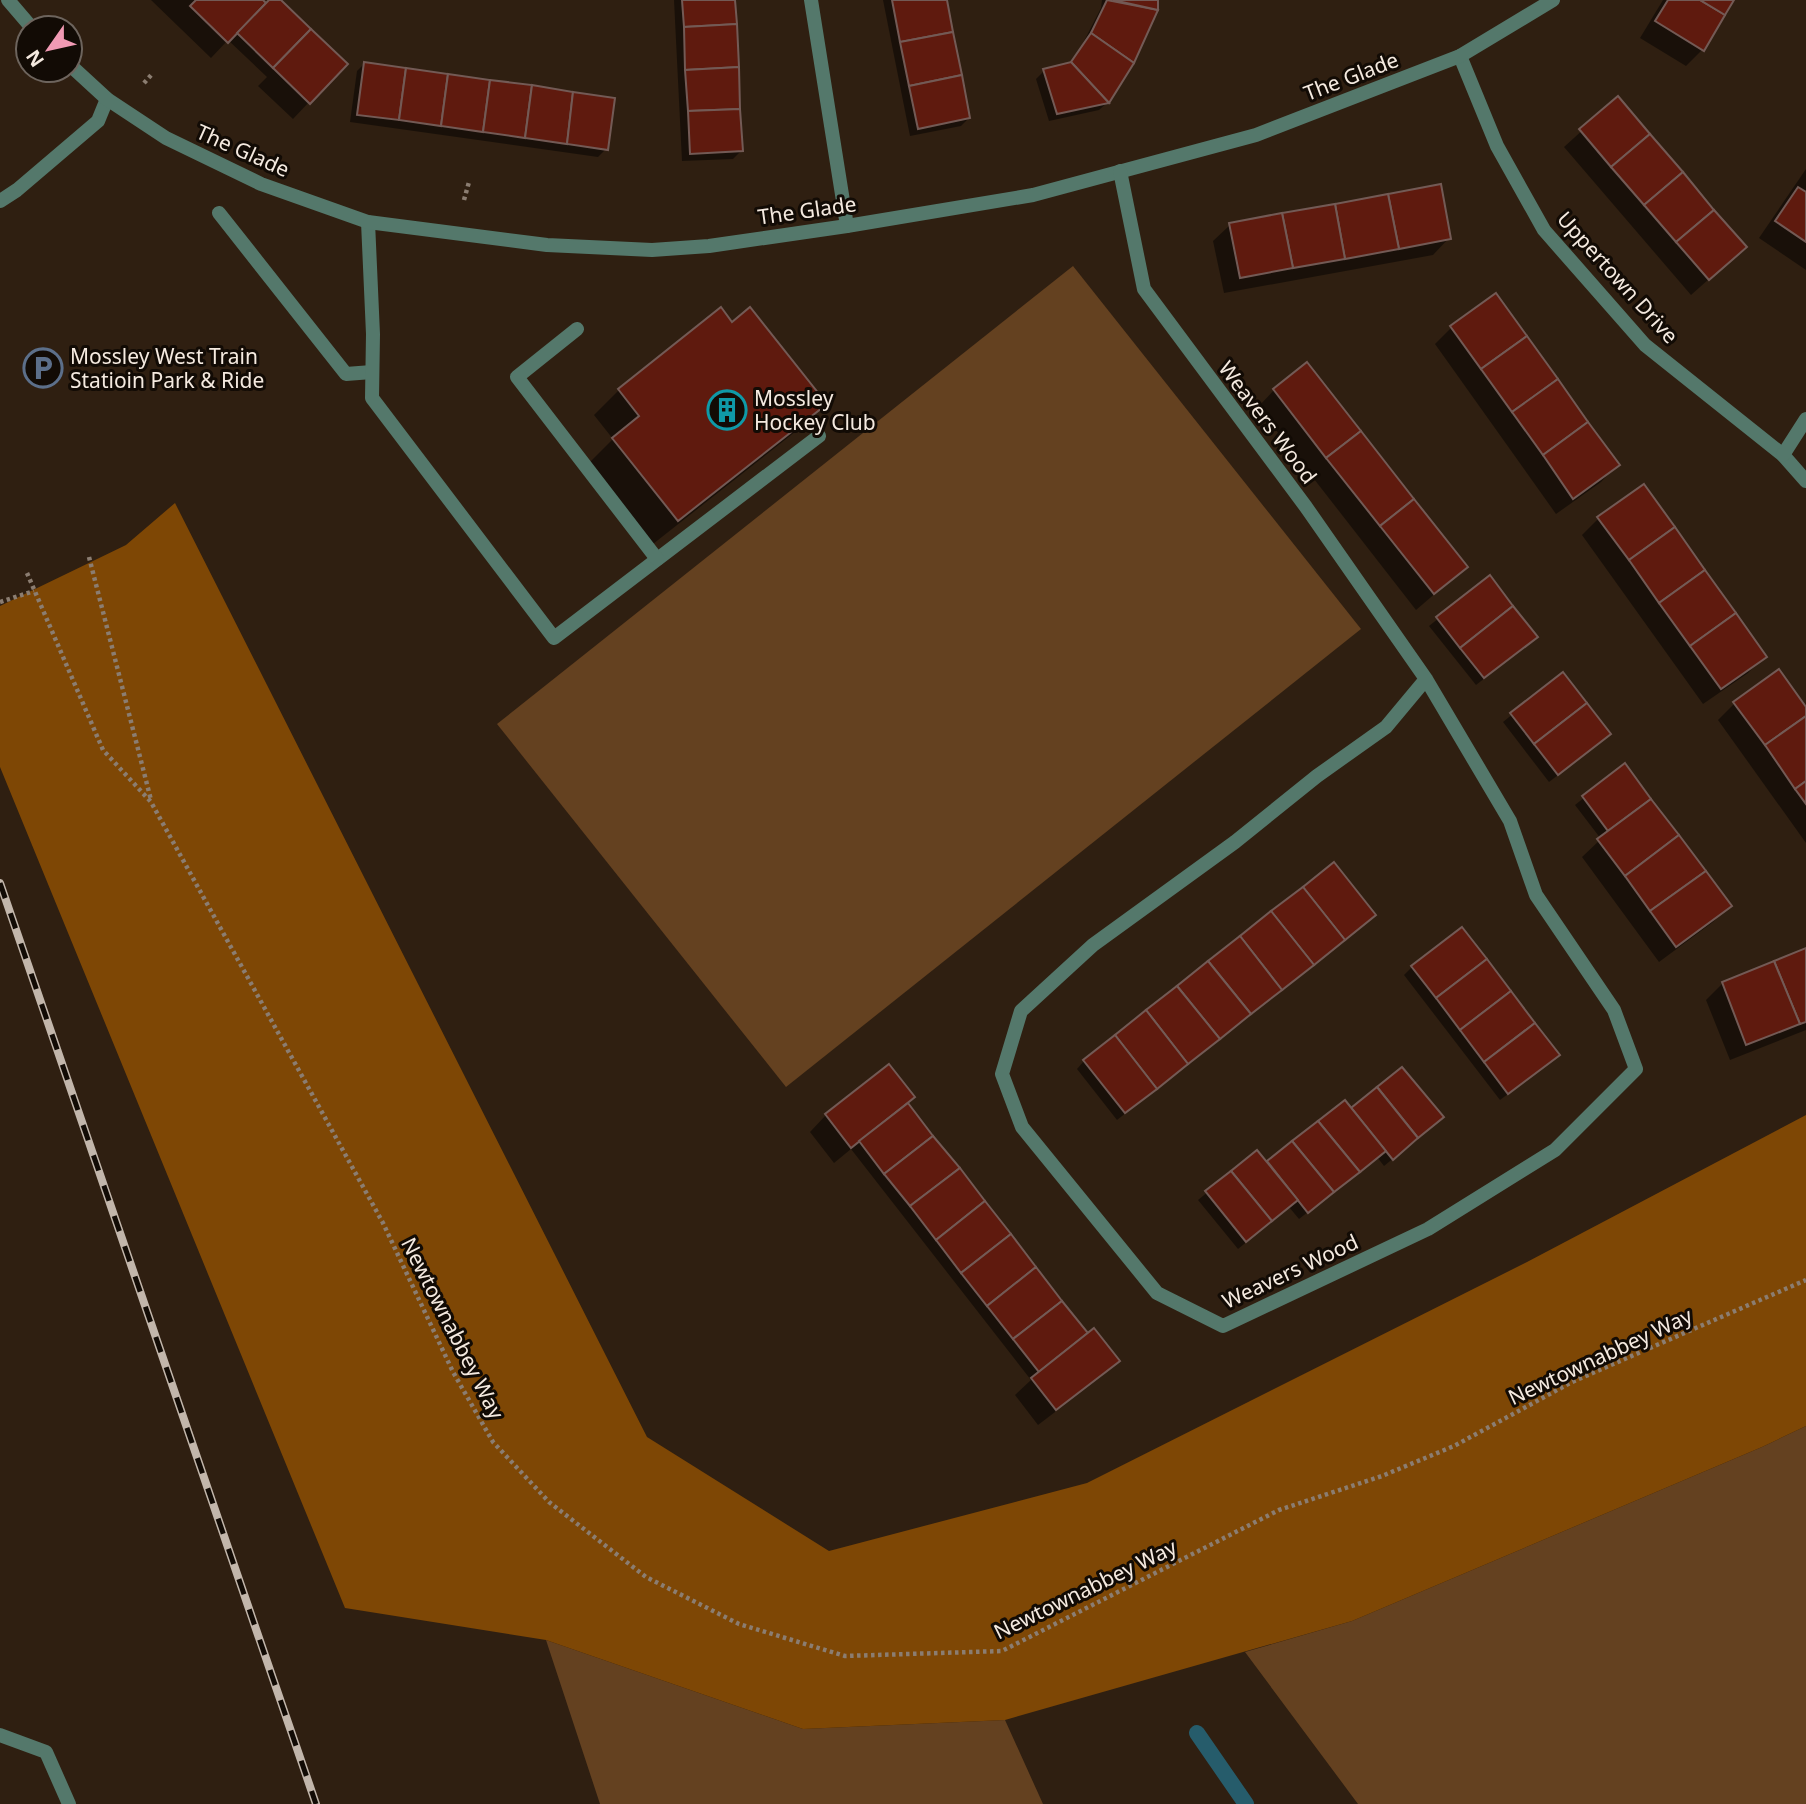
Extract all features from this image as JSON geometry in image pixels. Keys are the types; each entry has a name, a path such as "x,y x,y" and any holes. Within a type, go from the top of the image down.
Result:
{"street":[{"path":"8,0 20,14"},
{"path":"811,0 847,226"},
{"name":"The Glade","path":"84,78 107,99 166,138 229,170 368,222 547,245 652,250 709,246 1033,195 1256,135 1460,56 1553,0"},
{"name":"Uppertown Drive","path":"1460,56 1497,146 1544,230 1645,345 1783,455 1806,481"},
{"path":"0,201 18,190 98,121 107,99"},
{"name":"Weavers Wood","path":"1120,171 1144,289 1306,507 1426,679 1510,821 1536,895 1614,1010 1636,1069 1555,1150 1451,1215 1416,1235 1223,1326 1157,1293 1022,1127 1002,1074 1021,1011 1093,945 1235,842 1317,776 1386,727 1426,679"},
{"path":"219,213 346,374 372,372"},
{"path":"368,222 372,398 554,638 819,436"},
{"path":"577,329 517,377 657,559"},
{"path":"1783,455 1806,419"},
{"path":"0,1735 46,1752 69,1804"}],"path":[{"path":"89,556 151,802"},
{"name":"Newtownabbey Way","path":"27,573 103,750 151,802 383,1223 459,1384 493,1442 549,1502 646,1577 739,1624 845,1656 1002,1651 1279,1510 1382,1476 1454,1446 1572,1382 1806,1280"},
{"path":"0,602 34,591"}],"shaded area":[{"path":"1073,266 1361,629 786,1087 497,724"},
{"path":"175,503 647,1437 829,1551 1087,1483 1527,1262 1806,1115 1806,1426 1352,1621 1005,1720 803,1729 546,1640 345,1608 0,767 0,606 126,545"},
{"path":"1806,1426 1806,1804 1358,1804 1245,1652 1352,1621"},
{"path":"546,1640 803,1729 1005,1720 1043,1804 600,1804"}],"building":[{"path":"196,0 263,0 266,3 228,43 190,6"},
{"path":"269,0 281,0 311,29 273,68 237,33"},
{"path":"682,0 735,0 737,24 684,27"},
{"path":"892,0 947,0 953,32 900,42"},
{"path":"1107,0 1158,10 1134,63 1091,33"},
{"path":"1113,0 1158,0 1158,10"},
{"path":"1668,0 1700,0 1725,15 1704,51 1655,21"},
{"path":"1700,0 1734,0 1725,15"},
{"path":"737,24 739,67 685,70 684,27"},
{"path":"311,29 348,64 310,104 273,68"},
{"path":"953,32 962,75 909,86 900,42"},
{"path":"1091,33 1134,63 1109,103 1071,62"},
{"path":"364,62 406,68 399,120 357,115"},
{"path":"1071,62 1109,103 1057,114 1043,69"},
{"path":"739,67 740,109 688,111 685,70"},
{"path":"406,68 448,74 441,126 399,120"},
{"path":"448,74 490,80 483,132 441,126"},
{"path":"962,75 970,118 918,129 909,86"},
{"path":"490,80 532,85 525,138 483,132"},
{"path":"532,85 573,92 567,144 525,138"},
{"path":"573,92 615,98 608,150 567,144"},
{"path":"1618,96 1650,134 1611,167 1579,129"},
{"path":"740,109 743,151 690,154 688,111"},
{"path":"1650,134 1683,172 1644,205 1611,167"},
{"path":"1683,172 1714,210 1676,242 1644,205"},
{"path":"1441,184 1451,239 1399,249 1388,194"},
{"path":"1798,187 1806,192 1806,242 1775,221"},
{"path":"1388,194 1399,249 1345,259 1335,204"},
{"path":"1335,204 1345,259 1293,268 1282,213"},
{"path":"1714,210 1747,247 1709,280 1676,242"},
{"path":"1282,213 1293,268 1240,278 1229,223"},
{"path":"1496,293 1527,336 1481,369 1450,326"},
{"name":"Mossley Hockey Club","path":"721,307 732,322 750,307 827,404 678,521 612,438 639,416 618,389"},
{"path":"1527,336 1558,379 1512,412 1481,369"},
{"path":"1307,362 1361,431 1326,458 1273,389"},
{"path":"1558,379 1588,422 1543,455 1512,412"},
{"path":"1588,422 1620,465 1573,499 1543,455"},
{"path":"1361,431 1414,499 1380,526 1326,458"},
{"path":"1644,484 1675,527 1629,560 1597,517"},
{"path":"1414,499 1468,567 1434,594 1380,526"},
{"path":"1675,527 1705,570 1659,603 1629,560"},
{"path":"1705,570 1736,613 1690,646 1659,603"},
{"path":"1490,575 1513,606 1460,648 1436,617"},
{"path":"1513,606 1538,637 1484,678 1460,648"},
{"path":"1736,613 1767,657 1721,689 1690,646"},
{"path":"1779,669 1806,707 1806,716 1765,745 1733,702"},
{"path":"1563,672 1587,703 1534,744 1510,713"},
{"path":"1587,703 1611,734 1558,775 1534,744"},
{"path":"1806,716 1806,781 1795,789 1765,745"},
{"path":"1625,763 1651,799 1608,831 1582,796"},
{"path":"1806,781 1806,804 1795,789"},
{"path":"1651,799 1679,835 1625,876 1597,839"},
{"path":"1679,835 1706,871 1650,911 1625,876"},
{"path":"1334,862 1376,915 1345,940 1303,887"},
{"path":"1706,871 1732,906 1676,947 1650,911"},
{"path":"1303,887 1345,940 1314,965 1271,911"},
{"path":"1271,911 1314,965 1282,990 1240,936"},
{"path":"1462,927 1487,959 1436,998 1411,966"},
{"path":"1240,936 1282,990 1251,1014 1208,961"},
{"path":"1806,948 1806,1022 1800,1024 1774,961"},
{"path":"1487,959 1511,991 1460,1030 1436,998"},
{"path":"1208,961 1251,1014 1220,1039 1177,986"},
{"path":"1774,961 1800,1024 1746,1045 1722,982"},
{"path":"1177,986 1220,1039 1188,1064 1146,1010"},
{"path":"1511,991 1535,1023 1484,1062 1460,1030"},
{"path":"1146,1010 1188,1064 1157,1089 1115,1035"},
{"path":"1535,1023 1560,1055 1508,1094 1484,1062"},
{"path":"1115,1035 1157,1089 1125,1113 1083,1060"},
{"path":"889,1064 915,1097 851,1148 825,1114"},
{"path":"1402,1067 1444,1117 1418,1138 1377,1087"},
{"path":"1377,1087 1418,1138 1393,1160 1351,1108"},
{"path":"1345,1100 1386,1151 1360,1172 1318,1121"},
{"path":"908,1103 933,1136 884,1174 859,1141"},
{"path":"1318,1121 1360,1172 1334,1192 1292,1141"},
{"path":"933,1136 960,1168 910,1206 884,1174"},
{"path":"1292,1141 1334,1192 1308,1213 1267,1161"},
{"path":"1257,1150 1298,1200 1272,1221 1231,1171"},
{"path":"960,1168 985,1201 936,1240 910,1206"},
{"path":"1231,1171 1272,1221 1246,1242 1205,1191"},
{"path":"985,1201 1011,1234 961,1273 936,1240"},
{"path":"1011,1234 1036,1267 987,1306 961,1273"},
{"path":"1036,1267 1062,1301 1013,1339 987,1306"},
{"path":"1062,1301 1088,1333 1039,1372 1013,1339"},
{"path":"1094,1328 1120,1361 1056,1410 1031,1378"}],"waterway":[{"path":"1197,1733 1246,1804"}],"railway":[{"path":"0,883 316,1804"}],"place":[{"name":"Mossley West Train Statioin Park & Ride","path":"43,368"},
{"name":"Mossley Hockey Club","path":"727,410"}]}
